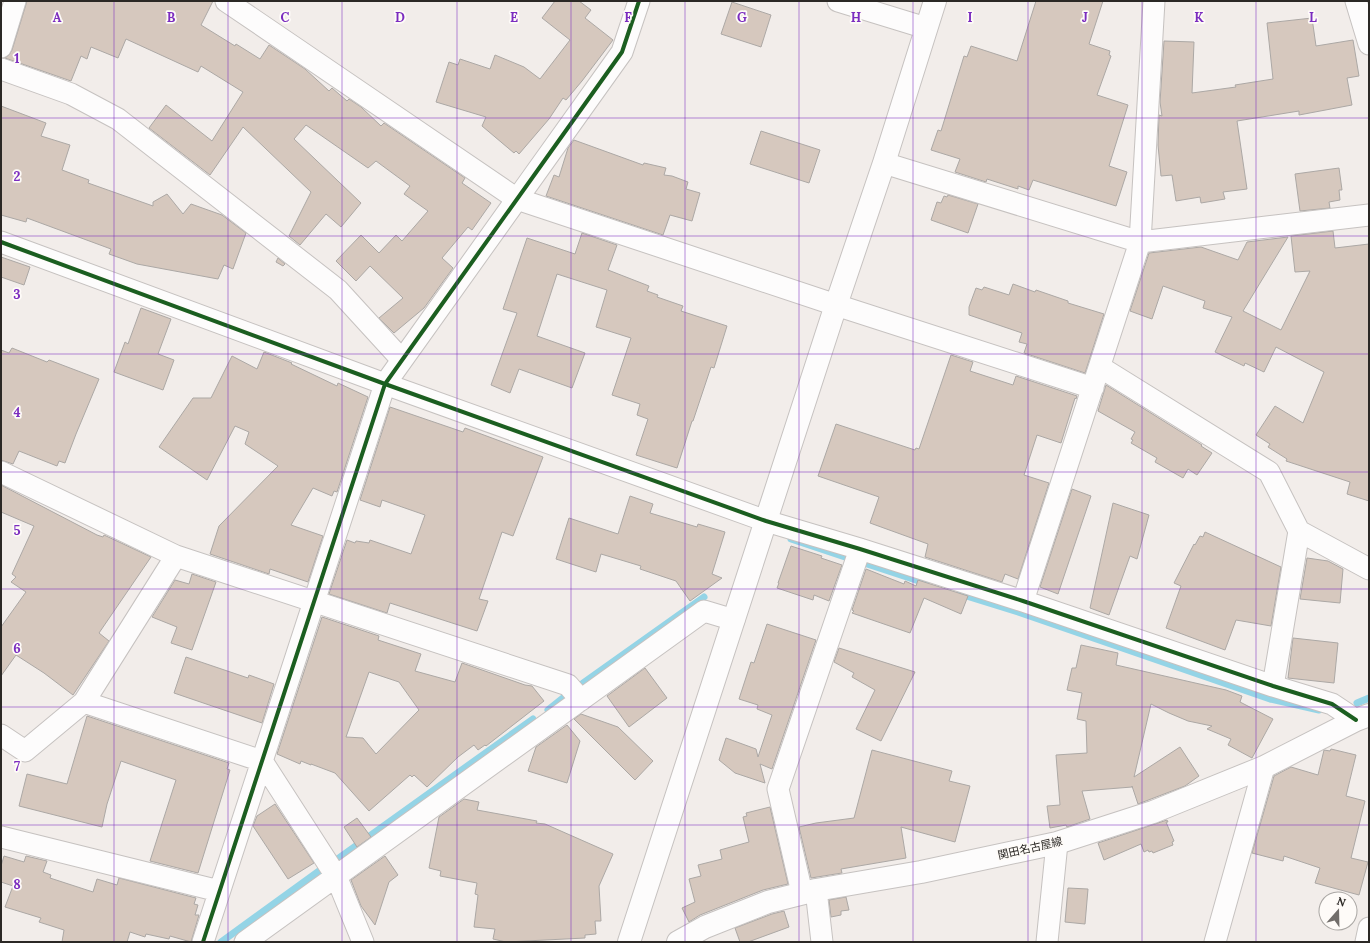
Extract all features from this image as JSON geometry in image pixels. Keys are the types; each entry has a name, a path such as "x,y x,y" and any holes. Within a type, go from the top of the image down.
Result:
{"street":[{"path":"1,47 15,1"},
{"path":"226,1 517,199 836,305 1093,388"},
{"path":"203,942 385,384 622,52 639,1"},
{"path":"838,1 926,28"},
{"path":"629,942 836,305 884,163 935,1"},
{"path":"1023,601 1140,242 1154,1"},
{"path":"1356,1 1369,44"},
{"path":"1,69 71,94 118,119 338,290 402,360"},
{"path":"884,163 1140,242 1369,215"},
{"path":"1,242 385,384 766,522 860,549 1023,601 1273,686 1332,704 1362,717"},
{"path":"1100,367 1269,472 1299,531 1369,569"},
{"path":"1,472 176,556 568,685 581,700"},
{"path":"1273,686 1299,531"},
{"path":"822,942 809,892 778,789 860,549"},
{"path":"1,735 25,752 84,702 176,556"},
{"path":"245,942 704,610 734,620"},
{"path":"84,702 262,761 336,876 363,942"},
{"name":"関田名古屋線","path":"678,942 705,927 768,902 809,892 921,872 1057,843 1153,812 1264,767 1362,717"},
{"path":"1215,942 1264,767"},
{"path":"1,837 219,891"},
{"path":"1047,942 1057,843"},
{"path":"1366,942 1369,928"}],"building":[{"path":"27,1 213,1 201,25 235,46 236,44 260,59 269,45 305,69 329,91 332,88 347,101 349,99 361,107 381,126 384,123 465,178 462,183 491,203 472,230 468,227 442,258 453,268 424,308 394,333 379,318 403,298 370,266 356,281 336,261 361,235 379,253 396,235 402,241 428,211 404,194 410,186 376,161 368,168 306,125 294,139 361,203 341,227 326,214 300,245 289,236 311,192 243,127 210,175 149,128 166,105 212,141 243,92 201,66 198,72 126,39 118,58 91,47 87,59 81,56 71,81 5,58 12,50"},
{"path":"555,1 579,1 591,10 585,18 613,40 582,81 566,100 563,98 549,119 519,154 516,151 514,153 482,126 486,117 436,102 449,62 458,65 460,59 490,69 495,55 524,67 540,79 570,40 542,18"},
{"path":"1036,1 1103,1 1089,44 1110,51 1109,55 1111,56 1097,95 1128,105 1109,166 1127,172 1116,206 1033,180 1029,190 1018,186 1018,189 987,179 986,182 955,172 960,159 931,150 938,130 941,131 964,56 967,57 971,46 1017,61"},
{"path":"732,2 771,15 761,47 721,34"},
{"path":"1312,18 1316,46 1353,40 1359,76 1347,78 1352,105 1299,115 1299,111 1237,121 1247,189 1223,192 1225,199 1201,203 1200,197 1176,201 1172,175 1161,176 1158,145 1159,115 1162,116 1160,102 1164,41 1194,42 1192,93 1236,87 1235,85 1273,79 1267,23"},
{"path":"1,106 46,123 41,136 70,145 62,170 89,180 88,183 153,206 153,202 167,194 183,214 191,204 222,215 246,233 233,269 224,265 218,279 137,264 109,254 111,249 27,218 26,222 1,215"},
{"path":"761,131 820,150 809,183 750,164"},
{"path":"574,140 643,165 644,163 666,168 664,175 672,176 688,182 686,189 700,193 692,221 670,215 663,235 546,196 554,175 559,177 568,148"},
{"path":"1339,168 1342,190 1339,190 1340,200 1329,202 1330,208 1300,211 1295,174"},
{"path":"948,195 978,204 968,233 931,220 937,202 941,203 944,196 947,197"},
{"path":"1333,231 1335,248 1369,244 1369,501 1347,494 1350,482 1286,461 1287,459 1268,447 1270,444 1256,435 1275,406 1303,423 1324,372 1276,347 1264,372 1245,363 1244,366 1215,352 1232,317 1203,308 1205,301 1163,286 1152,319 1130,311 1149,253 1201,247 1238,260 1247,242 1288,237 1243,311 1281,330 1310,271 1295,272 1291,236"},
{"path":"582,233 617,245 608,270 649,286 647,291 658,295 657,297 683,306 681,311 727,326 714,368 711,367 677,468 636,455 648,419 637,415 640,404 612,395 631,338 596,327 607,290 557,274 537,336 585,353 572,388 519,369 510,393 491,385 517,313 503,309 527,238 575,254"},
{"path":"1,257 30,267 24,285 1,277"},
{"path":"278,258 285,264 283,266 276,262"},
{"path":"1013,284 1035,292 1036,290 1068,301 1068,303 1104,314 1085,373 1024,353 1027,344 1019,342 1022,333 969,315 969,307 976,288 982,290 984,287 1009,295"},
{"path":"141,308 171,319 158,354 174,360 163,390 114,372 125,342 128,344"},
{"path":"12,348 47,362 49,360 99,379 65,463 59,461 57,466 19,451 13,464 1,460 1,350 9,353"},
{"path":"264,352 292,363 291,364 337,386 338,383 368,397 337,492 334,491 332,496 313,488 291,525 323,536 308,582 270,569 269,574 210,554 219,526 278,466 245,444 249,432 235,426 207,480 159,447 193,398 211,398 232,356 257,369"},
{"path":"951,355 973,362 970,371 1013,385 1016,376 1077,396 1076,399 1075,398 1061,443 1037,435 1024,475 1049,483 1018,579 1005,574 1002,582 925,557 928,544 870,523 879,497 818,476 836,424 915,450 916,448 919,449"},
{"path":"1106,385 1202,445 1201,446 1212,453 1197,475 1188,469 1183,478 1155,462 1157,458 1131,443 1133,440 1131,439 1135,432 1098,411"},
{"path":"390,407 463,432 465,428 543,457 513,536 502,532 479,599 488,601 477,631 390,603 387,613 329,594 347,540 355,543 356,541 369,543 370,540 411,554 425,515 382,500 380,507 360,500"},
{"path":"1,485 97,535 103,537 104,535 151,557 99,633 109,641 73,695 44,673 16,655 1,676 1,627 26,592 11,582 16,577 12,574 34,526 1,512"},
{"path":"1072,489 1091,496 1058,594 1040,587"},
{"path":"630,496 653,504 650,513 697,527 698,524 725,532 712,574 722,578 690,601 676,581 640,569 641,566 601,554 596,572 556,559 569,518 618,534"},
{"path":"1113,503 1149,515 1137,559 1130,556 1109,615 1090,608"},
{"path":"1205,532 1281,567 1271,626 1236,620 1225,650 1166,628 1181,586 1174,583 1194,544 1195,545 1200,536 1203,537"},
{"path":"791,546 822,556 821,558 842,565 829,601 814,595 813,600 777,588"},
{"path":"1307,558 1328,561 1343,569 1340,603 1300,599"},
{"path":"866,569 904,584 905,581 916,586 918,580 968,596 961,614 924,598 910,633 852,613 854,611 852,610"},
{"path":"192,574 216,582 192,650 171,643 177,627 152,617 175,580 189,584"},
{"path":"322,617 379,636 378,640 421,654 415,671 455,682 462,663 525,685 532,686 544,701 486,746 485,745 478,750 474,745 458,757 427,787 414,775 412,777 410,775 369,811 335,773 301,761 300,764 277,754","holes":["369,672 399,682 419,710 376,754 363,738 346,737"]},
{"path":"767,624 816,640 772,769 760,764 765,783 735,773 719,760 726,738 756,749 758,757 772,715 757,709 758,705 739,699 751,662 754,663"},
{"path":"1293,638 1338,643 1334,683 1288,678"},
{"path":"1081,645 1118,653 1116,665 1226,690 1242,696 1240,702 1273,719 1252,758 1228,745 1231,739 1207,729 1212,726 1188,721 1151,704 1134,777 1180,747 1199,776 1185,786 1138,804 1132,786 1082,791 1090,819 1067,827 1066,825 1050,828 1047,806 1060,805 1056,755 1087,753 1086,721 1077,719 1082,693 1067,690 1072,668 1076,668"},
{"path":"839,648 915,672 881,741 856,729 875,690 852,677 854,673 834,662"},
{"path":"186,657 248,678 249,675 274,684 262,723 174,693"},
{"path":"645,668 667,698 629,727 607,696"},
{"path":"581,714 618,727 653,761 635,780 574,719"},
{"path":"87,716 229,763 227,769 230,770 198,873 150,861 176,780 121,761 107,804 102,827 19,806 27,774 67,784"},
{"path":"567,725 580,741 567,783 528,771 536,747"},
{"path":"1331,749 1356,755 1346,796 1365,801 1351,858 1368,862 1359,895 1358,891 1344,891 1315,883 1320,868 1284,856 1283,861 1252,853 1274,776 1291,767 1318,775 1324,750 1330,751"},
{"path":"872,750 952,771 949,781 970,786 955,842 901,827 906,858 841,869 842,873 811,878 799,827 816,823 854,818"},
{"path":"464,799 479,802 477,810 537,821 536,823 545,824 613,854 599,886 601,921 595,921 596,934 585,935 585,938 506,942 493,939 495,929 474,927 478,895 475,894 477,883 440,876 441,871 429,868 439,817"},
{"path":"275,804 314,863 288,879 253,826 257,816"},
{"path":"770,807 788,884 763,890 700,915 689,922 682,908 695,902 689,879 701,876 698,865 722,859 720,850 749,842 743,817 747,816 746,813"},
{"path":"357,818 371,837 357,847 344,827"},
{"path":"1167,820 1168,822 1166,822 1174,841 1172,842 1173,845 1153,853 1152,851 1149,852 1148,850 1144,852 1141,844 1104,860 1098,843"},
{"path":"4,856 24,862 26,856 47,861 43,872 51,875 50,878 93,892 97,879 117,885 119,878 196,898 194,904 198,905 195,915 199,915 191,942 170,936 169,939 146,934 145,937 130,932 127,942 62,942 64,930 39,922 41,918 5,907 13,886 1,882 1,866"},
{"path":"385,856 398,875 389,882 375,925 361,906 351,880"},
{"path":"1068,888 1088,889 1085,924 1065,922"},
{"path":"846,897 849,910 841,911 841,915 831,917 829,900"},
{"path":"784,911 789,927 748,942 740,942 735,928"}],"waterway":[{"path":"791,539 845,557"},
{"path":"858,561 925,583"},
{"path":"960,594 1018,612 1270,699 1319,710"},
{"path":"583,683 704,597"},
{"path":"548,710 563,698"},
{"path":"1357,703 1369,698"},
{"path":"336,860 533,719"},
{"path":"221,942 323,868"}],"cycle path":[{"path":"203,942 385,384 622,52 639,1"},
{"path":"1,242 385,384 766,521 860,549 1023,601 1273,686 1332,704 1356,720"}]}
